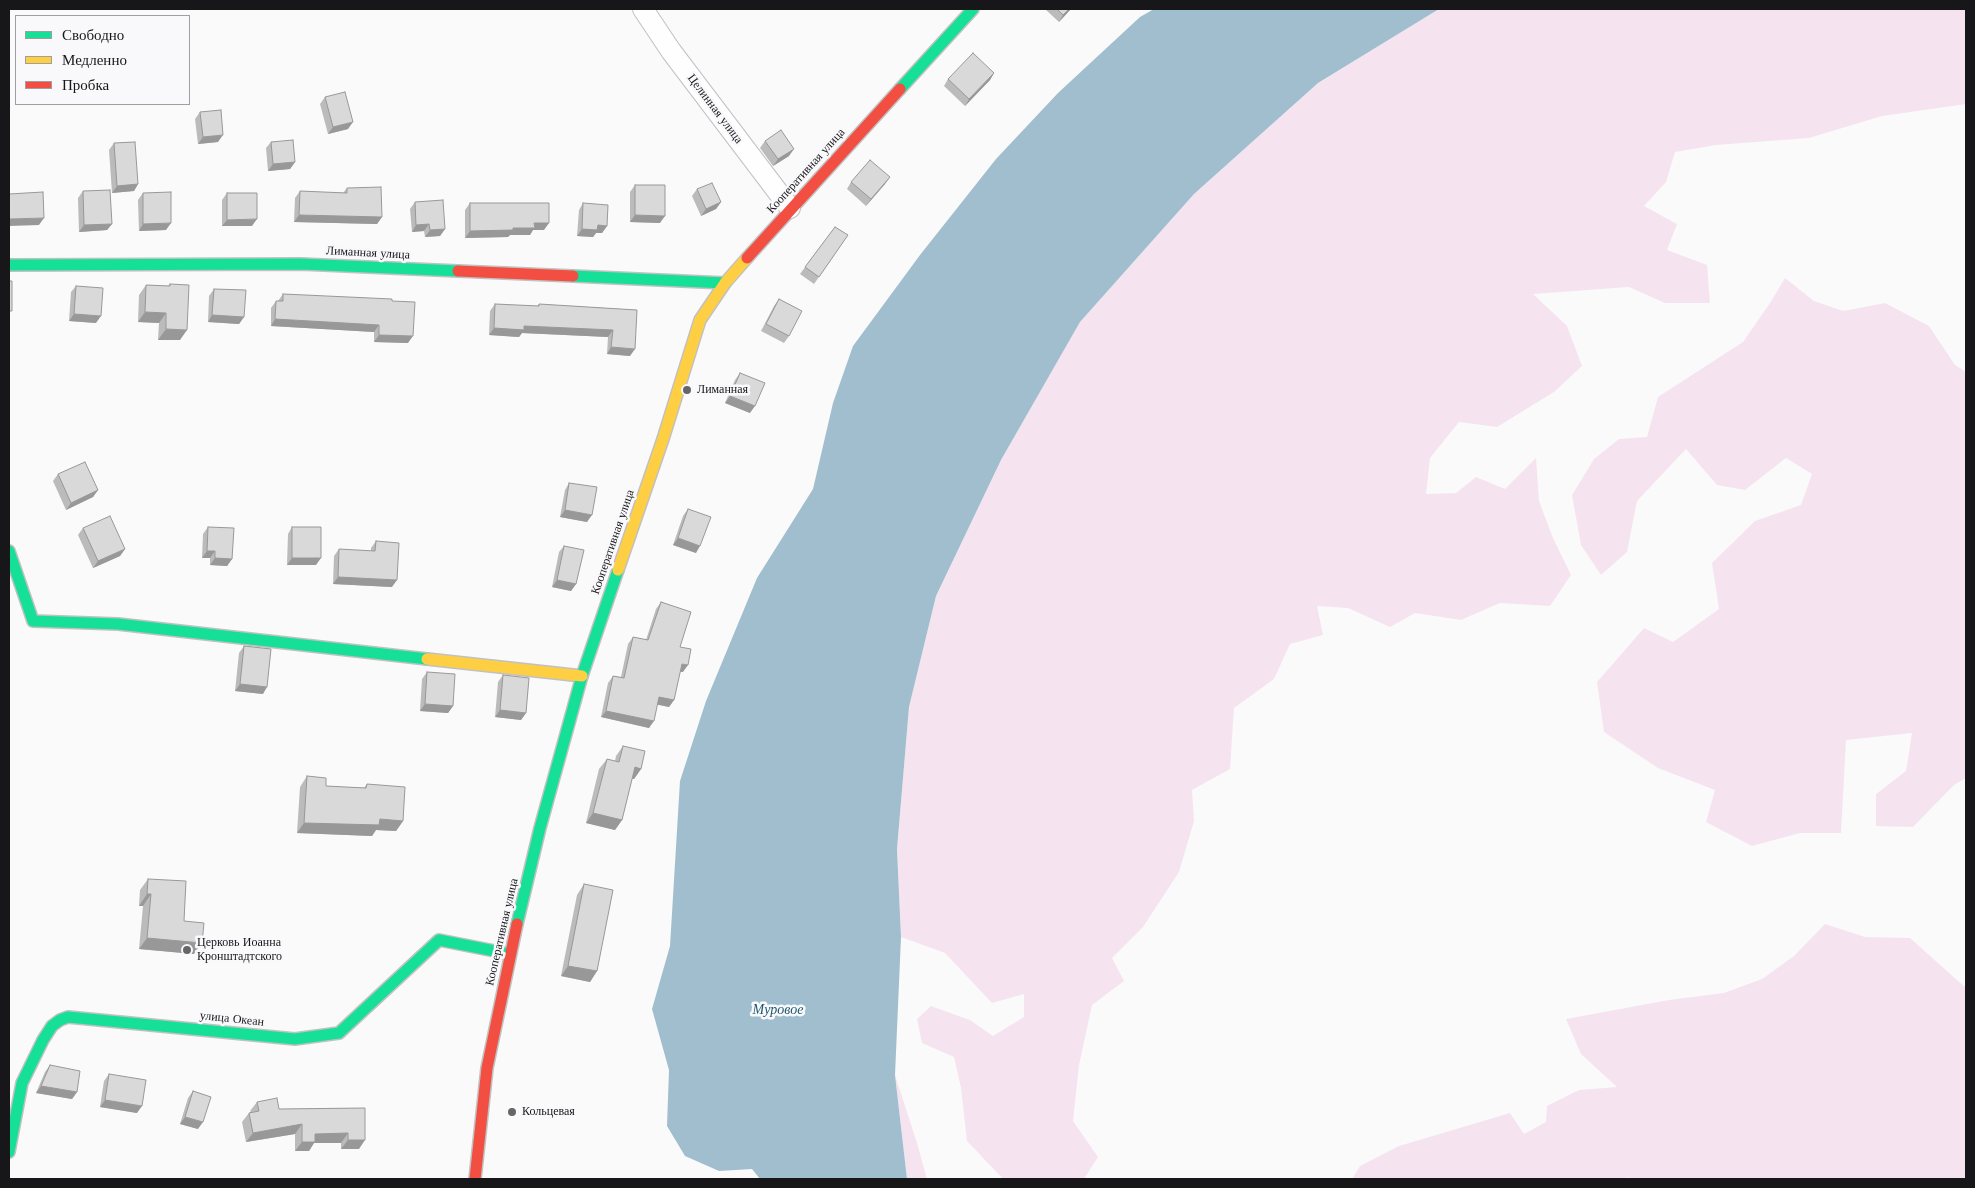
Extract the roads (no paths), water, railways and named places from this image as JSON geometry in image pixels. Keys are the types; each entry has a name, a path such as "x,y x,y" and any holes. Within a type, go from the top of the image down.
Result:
{"street":[{"name":"Целинная улица","path":"643,9 671,51 790,208"},
{"name":"Кооперативная улица","path":"475,1179 487,1068 510,954 540,828 582,676 663,438 700,320 725,283 790,208 973,9"},
{"name":"Лиманная улица","path":"9,265 301,264 725,283"},
{"path":"9,551 33,621 118,624 582,676"},
{"name":"улица Океан","path":"9,1152 22,1083 52,1026 60,1020 68,1017 295,1039 339,1033 439,940 510,954"}],"water":[{"name":"Муровое","path":"1154,9 1439,9 1318,83 1194,194 1080,322 1001,460 936,596 909,707 897,849 901,937 895,1075 907,1179 760,1179 752,1169 719,1171 685,1156 667,1126 669,1070 652,1009 670,946 680,781 706,701 757,578 813,489 833,403 853,346 920,255 996,159 1058,93 1140,17"}],"place":[{"name":"Лиманная","path":"687,390"},
{"name":"Церковь Иоанна Кронштадтского","path":"187,950"},
{"name":"Кольцевая","path":"512,1112"}]}
